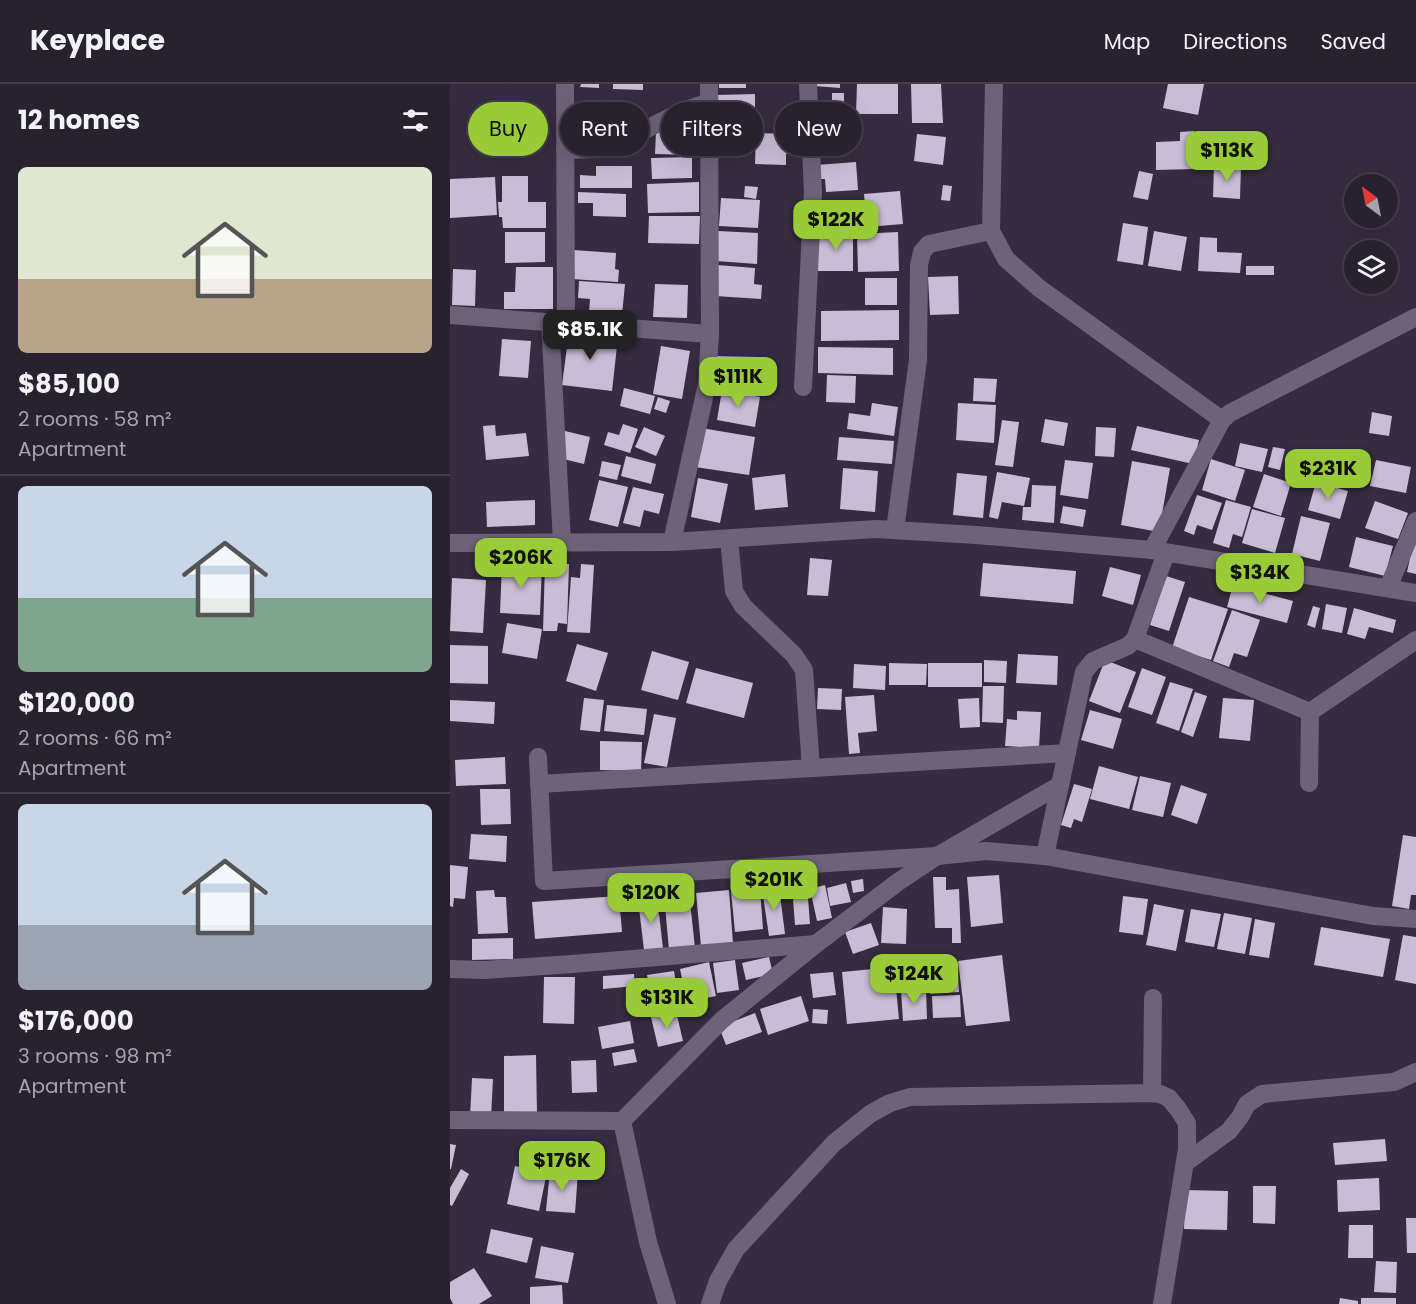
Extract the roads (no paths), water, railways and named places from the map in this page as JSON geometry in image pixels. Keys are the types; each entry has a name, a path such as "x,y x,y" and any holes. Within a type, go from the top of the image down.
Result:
{"street":[{"path":"565,84 565,102"},
{"path":"803,387 813,192 808,84"},
{"path":"994,84 991,231 1006,259 1039,288 1222,420"},
{"path":"649,128 709,93"},
{"path":"672,542 707,384 710,334 709,93"},
{"path":"562,542 558,323 565,156"},
{"path":"895,530 918,360 919,265 922,252 929,244 991,231"},
{"path":"450,315 710,334"},
{"path":"1045,856 1084,672 1093,661 1128,646 1135,639 1159,552 1222,420 1416,317"},
{"path":"1388,588 1416,521"},
{"path":"450,543 672,542 876,529 976,535 1159,552 1416,593"},
{"path":"729,539 734,591 743,606 794,655 804,670 811,768"},
{"path":"1135,639 1310,712"},
{"path":"1310,712 1416,640"},
{"path":"1309,783 1310,712"},
{"path":"539,784 1067,753"},
{"path":"538,757 544,881 986,851 1045,856 1373,916 1416,919"},
{"path":"450,1120 622,1121 722,1020 816,944 898,882 1060,785"},
{"path":"450,969 484,970 572,964 816,944"},
{"path":"1152,1094 1153,998"},
{"path":"1185,1163 1228,1131 1247,1104 1262,1094 1394,1082 1416,1072"},
{"path":"710,1304 718,1281 735,1249 834,1143 870,1114 890,1103 910,1097 1152,1094 1160,1094 1169,1098 1187,1123 1187,1149 1162,1304"},
{"path":"622,1121 648,1242 667,1304"}]}
